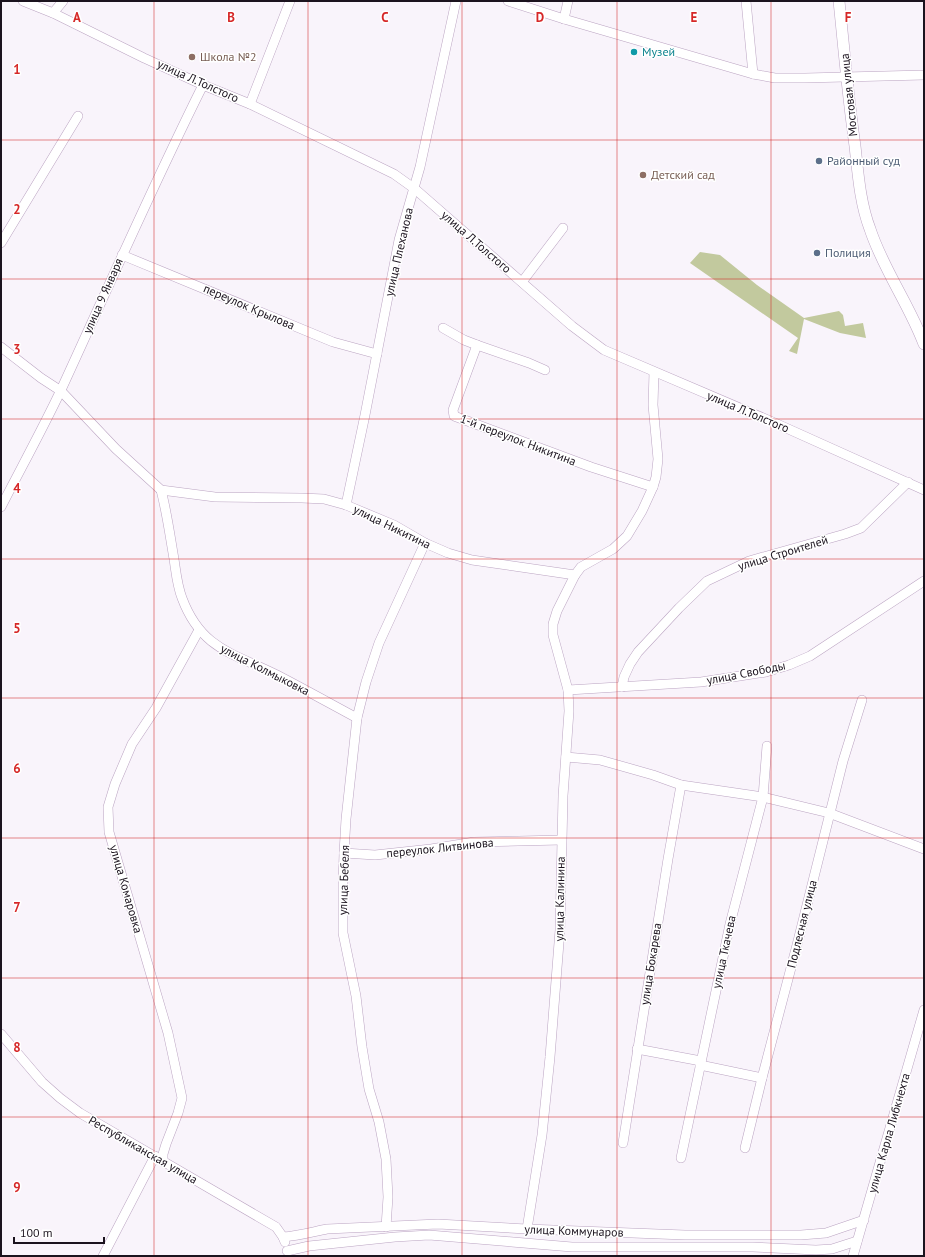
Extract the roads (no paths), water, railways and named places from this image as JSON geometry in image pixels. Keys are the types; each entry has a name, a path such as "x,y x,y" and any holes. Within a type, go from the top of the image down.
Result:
{"main road":[{"name":"Мостовая улица","path":"840,1 846,78 857,168 869,228 880,255 908,307 924,344"}],"street":[{"name":"улица Л.Толстого","path":"23,1 53,13 203,85 250,104 394,174 415,188 572,326 604,350 775,423 924,490"},
{"path":"53,13 63,1"},
{"path":"250,104 290,1"},
{"name":"улица Плеханова","path":"346,505 399,240 415,188 456,1"},
{"path":"508,1 564,19 753,74 775,78 846,78 924,75"},
{"path":"564,19 568,1"},
{"path":"746,1 753,74"},
{"name":"улица 9 Января","path":"1,506 61,391 122,255 203,85"},
{"path":"1,243 78,116"},
{"path":"522,282 563,228"},
{"name":"переулок Крылова","path":"122,255 333,342 377,354"},
{"path":"443,328 464,340 546,370"},
{"name":"1-й переулок Никитина","path":"477,345 453,410 454,416 591,467 653,487"},
{"path":"1,347 41,378 61,391 116,449 161,490"},
{"path":"575,574 581,567 613,549 627,536 642,511 653,487 658,459 653,405 654,372"},
{"name":"улица Строителей","path":"622,687 624,677 638,652 679,608 707,581 749,562 861,528 908,482"},
{"name":"улица Никитина","path":"161,490 216,497 324,499 346,505 394,525 425,543 448,553 472,560 575,574"},
{"name":"улица Колмыковка","path":"161,490 166,508 177,580 182,597 198,630 226,652 276,675 357,718"},
{"name":"улица Бебеля","path":"386,1227 388,1197 386,1159 379,1122 369,1089 356,996 343,933 344,853 346,819 357,718 366,682 379,643 425,543"},
{"name":"улица Калинина","path":"527,1229 542,1135 550,1058 560,930 561,840 569,711 568,690 553,635 553,624 557,611 575,574"},
{"name":"улица Свободы","path":"568,690 701,682 766,672 789,665 810,656 924,581"},
{"name":"улица Комаровка","path":"163,1162 163,1154 182,1098 168,1033 109,832 108,808 115,784 132,744 156,708 198,630"},
{"name":"Подлесная улица","path":"745,1148 829,813 862,700"},
{"name":"улица Ткачева","path":"681,1158 730,924 763,797 767,746"},
{"path":"566,757 600,760 681,785 763,797 829,813 924,849"},
{"name":"улица Бокарева","path":"623,1143 637,1049 681,785"},
{"name":"переулок Литвинова","path":"344,853 375,855 431,849 474,842 561,840"},
{"name":"улица Карла Либкнехта","path":"853,1256 924,1010"},
{"name":"Республиканская улица","path":"1,1034 42,1082 80,1113 276,1227 284,1237"},
{"path":"637,1049 762,1078"},
{"path":"103,1256 155,1156"},
{"name":"улица Коммунаров","path":"284,1237 297,1236 327,1229 438,1224 684,1235 801,1235 826,1233 864,1220"},
{"name":"улица Коммунаров","path":"288,1253 309,1246 429,1235 572,1251 753,1247 816,1250 832,1249 857,1241"},
{"path":"284,1237 288,1253"}],"place":[{"name":"Музей","path":"634,52"},
{"name":"Школа №2","path":"192,57"},
{"name":"Районный суд","path":"819,161"},
{"name":"Детский сад","path":"643,175"},
{"name":"Полиция","path":"817,253"}]}
